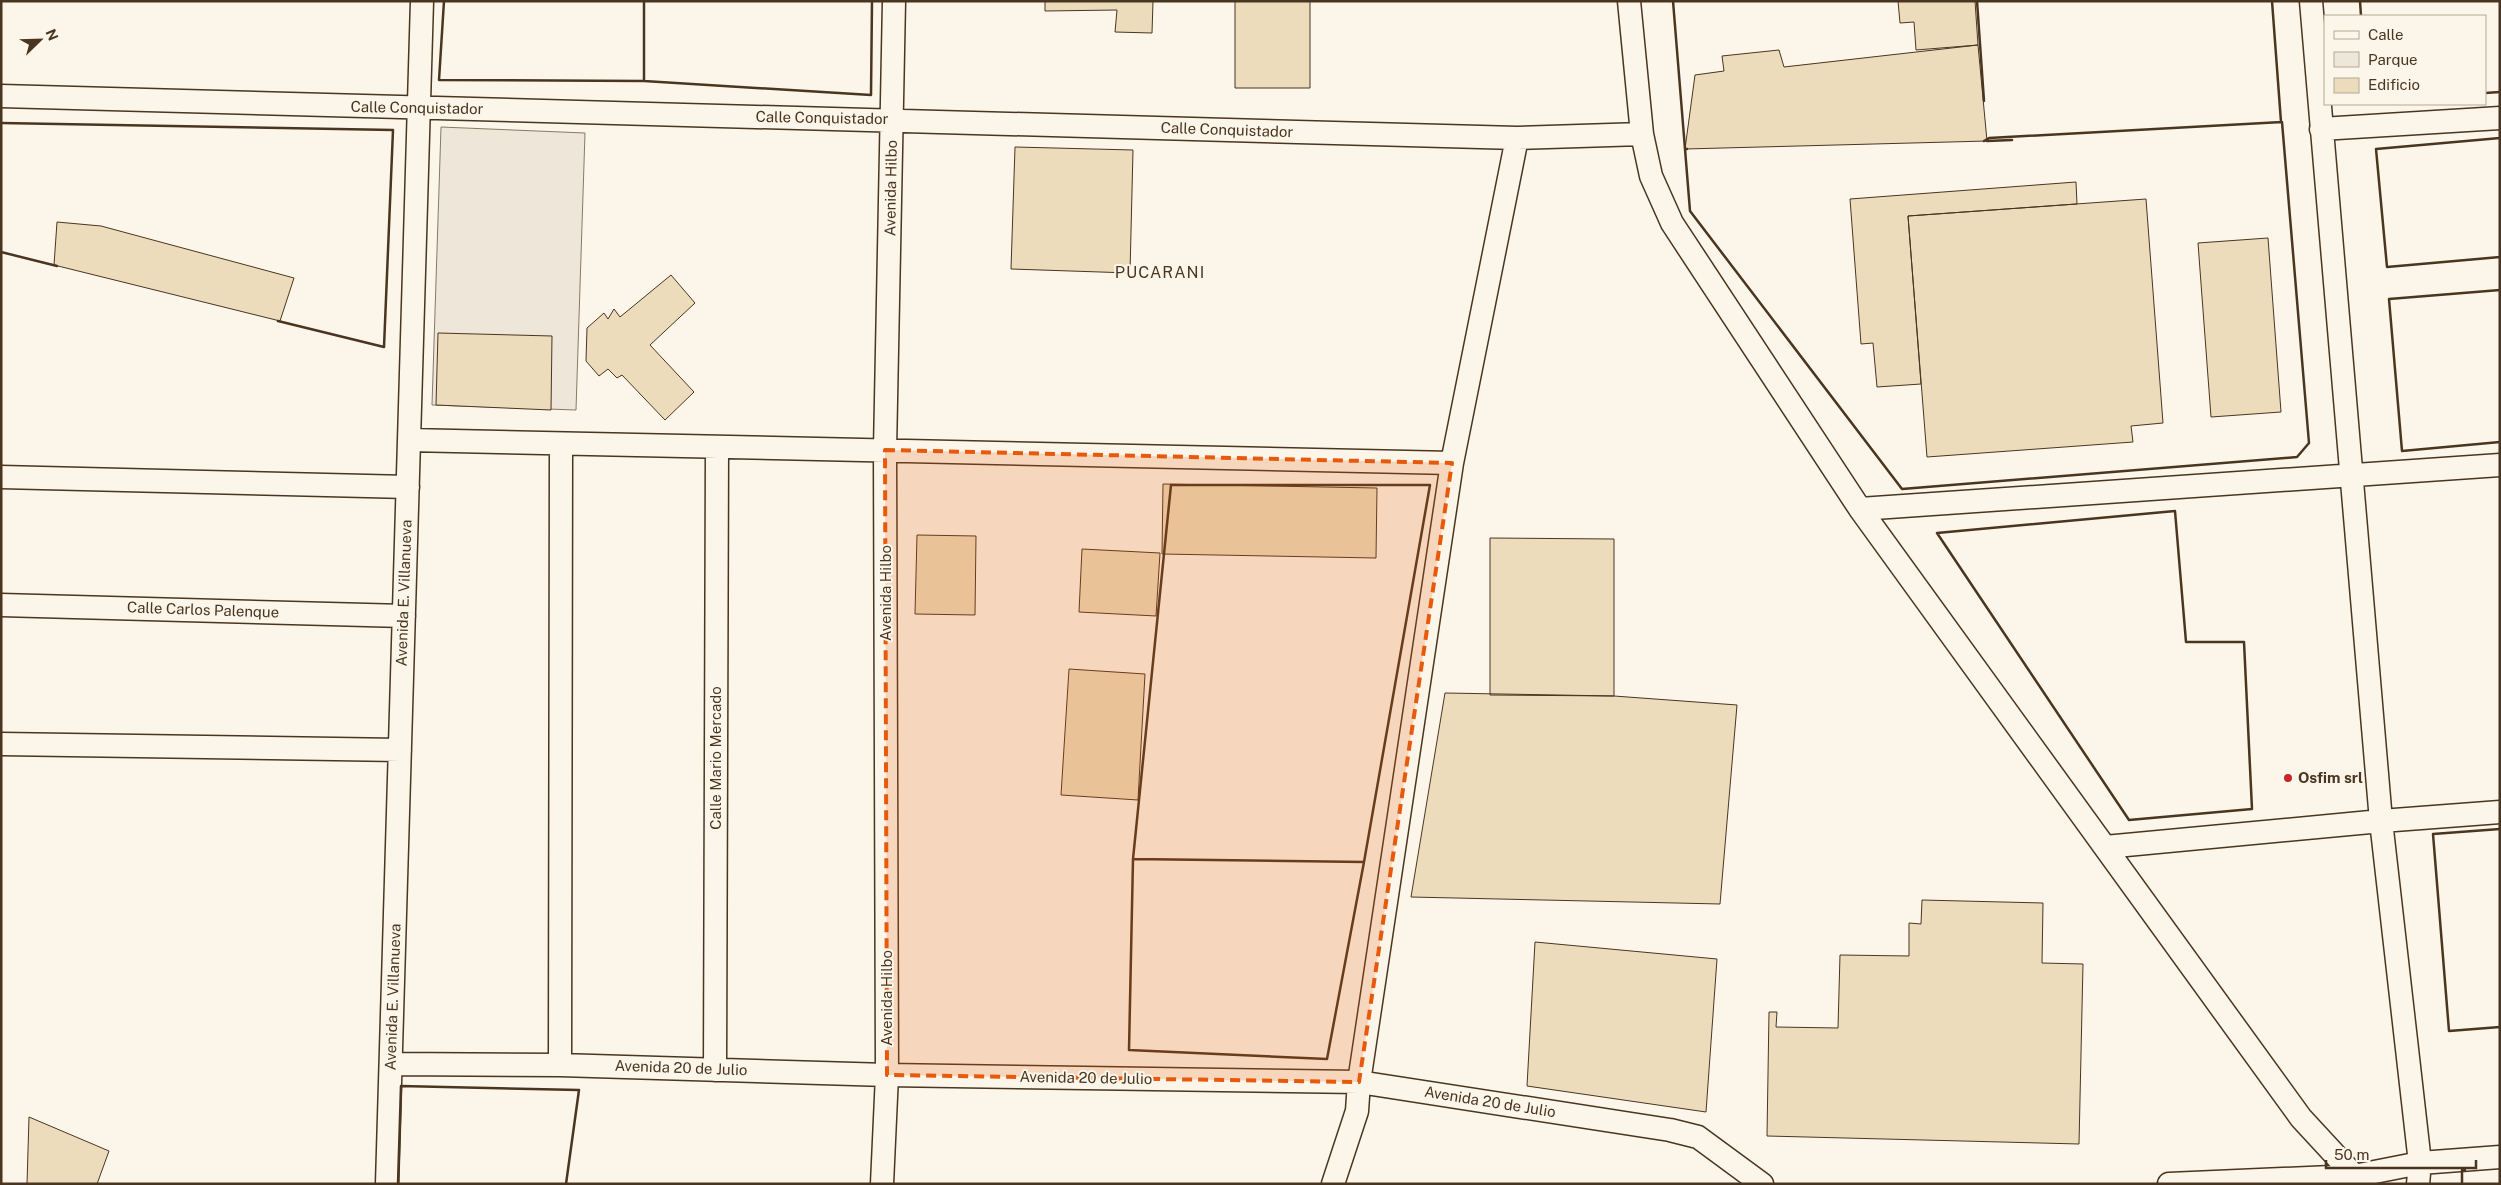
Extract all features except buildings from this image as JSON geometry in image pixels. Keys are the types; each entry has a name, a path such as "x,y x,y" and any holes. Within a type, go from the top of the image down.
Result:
{"street":[{"name":"Avenida E. Villanueva","path":"387,1184 422,1"},
{"name":"Avenida Hilbo","path":"882,1184 887,1075 885,450 894,1"},
{"path":"1630,1 1642,134 1651,176 1672,223 1860,509 2301,1118 2358,1180"},
{"path":"2311,1 2381,821 2419,1174"},
{"name":"Calle Conquistador","path":"1,96 1517,138 1642,134"},
{"path":"2321,130 2500,118"},
{"path":"1333,1184 1357,1111 1359,1082 1452,463 1517,138"},
{"path":"409,440 1452,463"},
{"path":"560,1065 561,444"},
{"name":"Calle Mario Mercado","path":"715,1070 717,447"},
{"path":"1860,509 2500,465"},
{"path":"1,477 408,487"},
{"name":"Calle Carlos Palenque","path":"1,605 404,616"},
{"path":"1,744 400,750"},
{"path":"2106,847 2381,821 2500,812"},
{"name":"Avenida 20 de Julio","path":"391,1064 560,1065 887,1075 1359,1082 1670,1130 1698,1136 1762,1184"},
{"path":"2169,1184 2358,1180 2419,1174 2500,1157"}],"highlighted area":[{"path":"885,450 1452,463 1359,1082 887,1075"}],"green space":[{"path":"441,127 585,133 576,410 432,405"}],"wall":[{"path":"444,1 439,80 644,81 644,79"},
{"path":"644,1 644,81 871,95 872,1"},
{"path":"1673,1 1685,149"},
{"path":"1977,1 1984,101"},
{"path":"2272,1 2281,122"},
{"path":"2360,1 2361,15"},
{"path":"2486,93 2500,92"},
{"path":"1687,149 1685,149 1690,211 1902,489 2297,457 2309,443 2282,122 1989,138 1984,141"},
{"path":"1,123 393,130 384,347 278,321"},
{"path":"2500,138 2376,149 2387,267 2500,257"},
{"path":"1987,141 2012,140"},
{"path":"1,252 57,266"},
{"path":"2500,290 2389,299 2402,451 2500,442"},
{"path":"1171,485 1430,485 1364,862 1133,859 1171,485"},
{"path":"2175,511 2186,642 2244,642 2252,809 2129,820 1937,533 2175,511"},
{"path":"2500,829 2433,834 2449,1031 2500,1027"},
{"path":"1133,859 1364,862 1327,1059 1129,1050 1133,859"},
{"path":"398,1184 401,1086 579,1090 566,1184"},
{"path":"2462,1184 2462,1170 2465,1170"}],"place":[{"name":"Osfim srl","path":"2288,778"}],"district":[{"name":"PUCARANI","path":"1160,272"}]}
